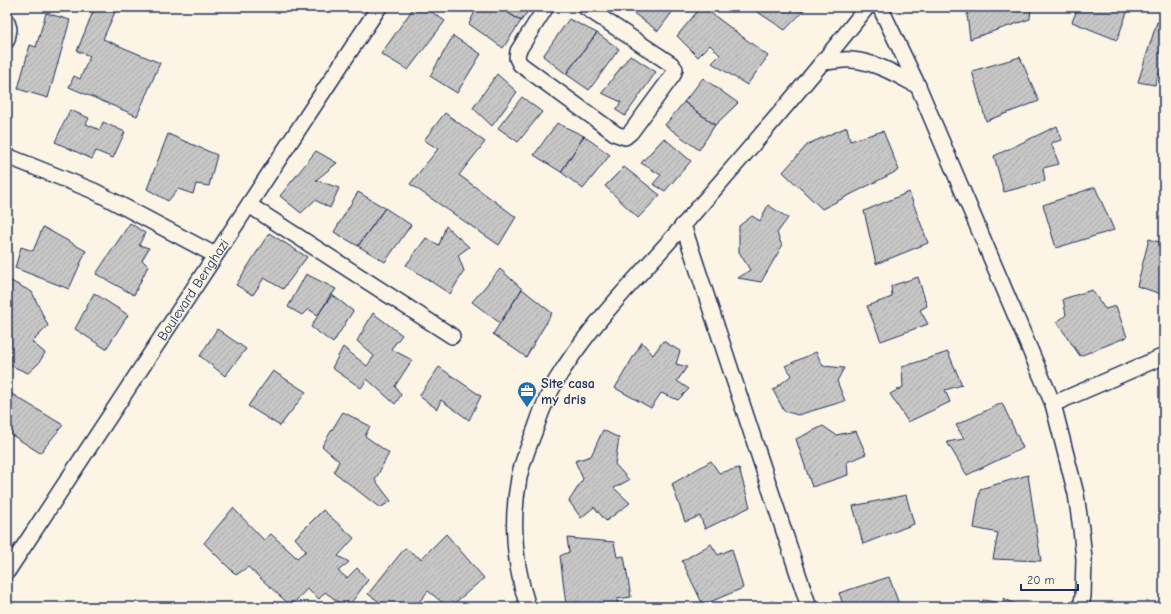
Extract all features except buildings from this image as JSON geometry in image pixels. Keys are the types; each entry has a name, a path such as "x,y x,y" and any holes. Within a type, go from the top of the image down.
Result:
{"street":[{"name":"Boulevard Benghazi","path":"7,572 214,255 249,206 379,7"},
{"path":"546,7 518,51 517,58 520,64 616,134 625,137 631,132 673,75 675,69 671,64 585,7"},
{"path":"528,607 521,587 514,518 519,477 544,404 563,368 595,325 824,62 867,7"},
{"path":"880,7 918,86 1053,404 1076,494 1081,529 1084,558 1083,596 1081,607"},
{"path":"7,22 9,29 7,40"},
{"path":"824,62 851,60 870,63 886,69 918,86"},
{"path":"7,156 94,192 214,255"},
{"path":"249,206 452,336"},
{"path":"683,225 809,607"},
{"path":"1053,404 1164,356"}],"place":[{"name":"Site casa my dris","path":"527,408"}]}
